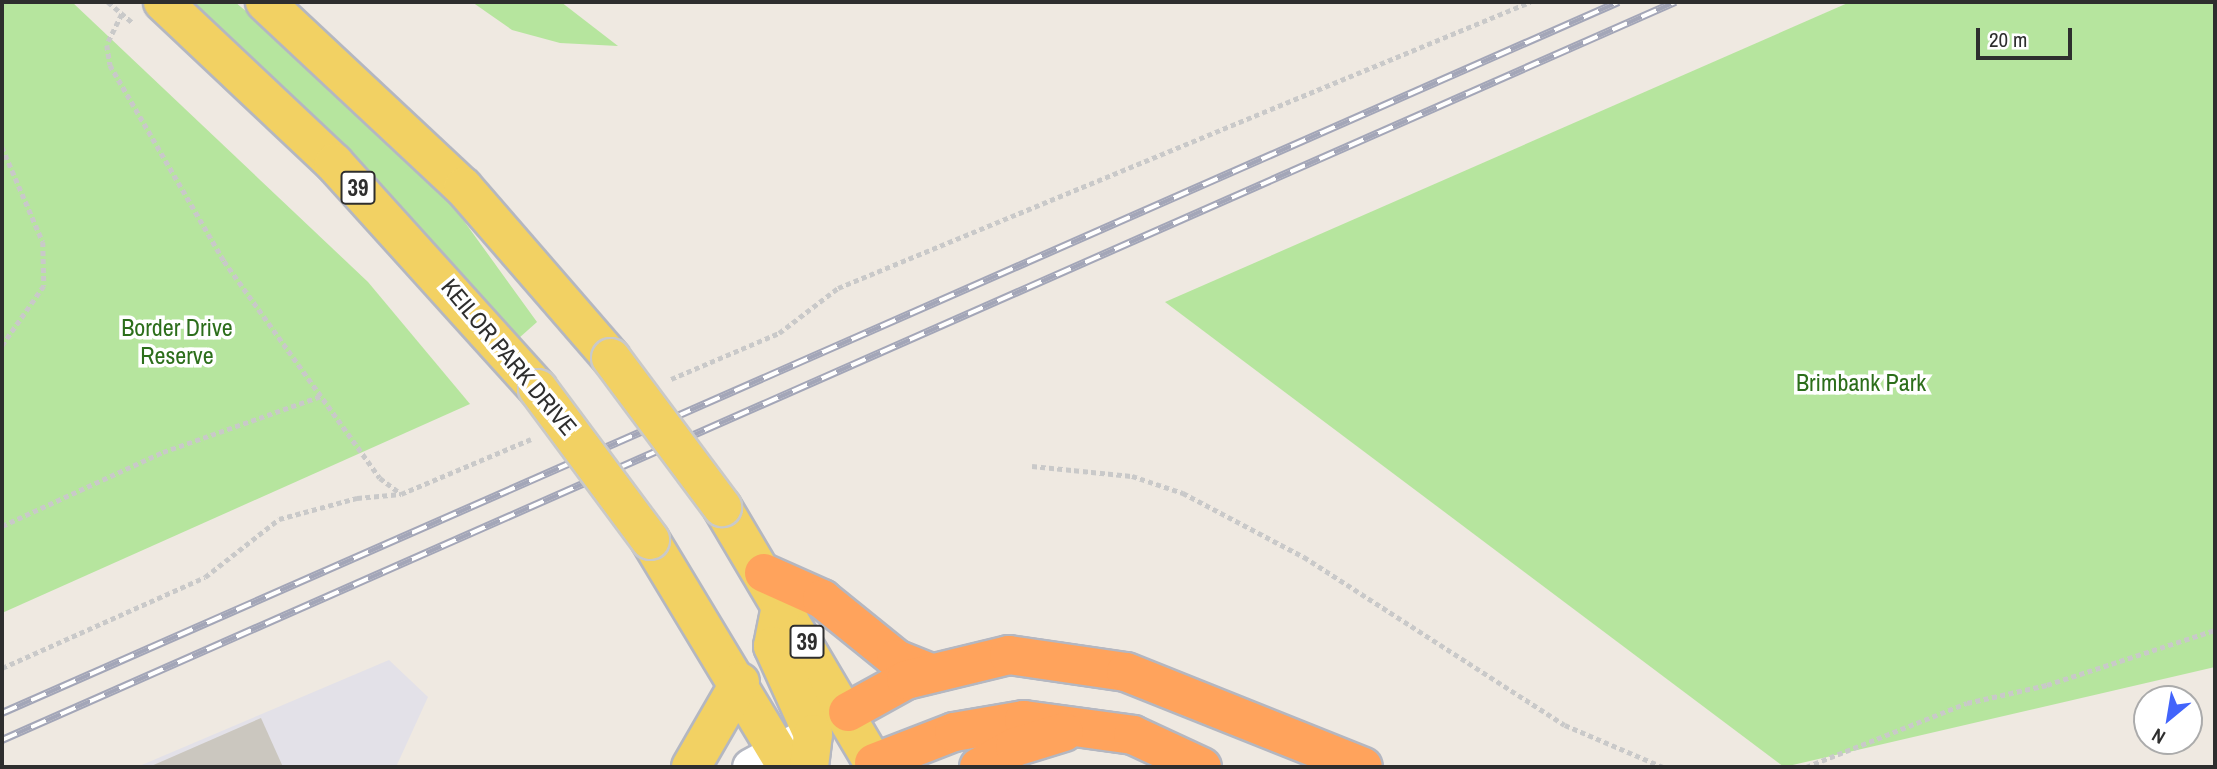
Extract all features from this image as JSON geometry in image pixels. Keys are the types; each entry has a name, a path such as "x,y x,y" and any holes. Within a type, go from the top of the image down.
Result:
{"highway":[{"path":"773,587 822,599 896,659 930,673"},
{"path":"848,712 885,688 930,673 1009,655 1126,672 1363,767"},
{"path":"872,766 993,722 1089,725 1133,735 1202,767"},
{"path":"979,767 1015,747 1089,725"}],"main road":[{"name":"KEILOR PARK DRIVE","path":"163,2 334,163 538,389 650,540 788,758"},
{"name":"39","path":"265,2 463,187 611,358 722,507 848,712 872,766"},
{"path":"773,587 773,646 788,758"},
{"path":"691,767 740,682"}],"street":[{"path":"788,758 848,712"}],"path":[{"path":"666,382 779,333 838,288 1530,2"},
{"path":"122,14 107,45 110,65 224,261 380,478 401,494"},
{"path":"2,147 43,242 44,286 2,346"},
{"path":"2,526 163,452 321,396"},
{"path":"2,668 205,577 279,519 357,498 401,494 540,435"},
{"path":"1032,466 1132,475 1183,493 1314,564 1565,725 1663,767"},
{"path":"1806,767 1956,706 2215,630"}],"shaded area":[{"path":"389,660 428,697 396,767 137,767"}],"green space":[{"name":"Border Drive Reserve","path":"2,2 72,2 368,282 470,404 2,613"},
{"path":"189,2 235,2 253,17 443,192 537,322 519,338 355,159"},
{"path":"472,2 561,2 618,46 560,43 512,30"},
{"name":"Brimbank Park","path":"1850,2 2215,2 2215,667 1784,767 1165,302"}],"building":[{"path":"261,718 283,767 149,767"}],"railway":[{"path":"2,713 1619,2"},
{"path":"2,740 1675,2"}]}
